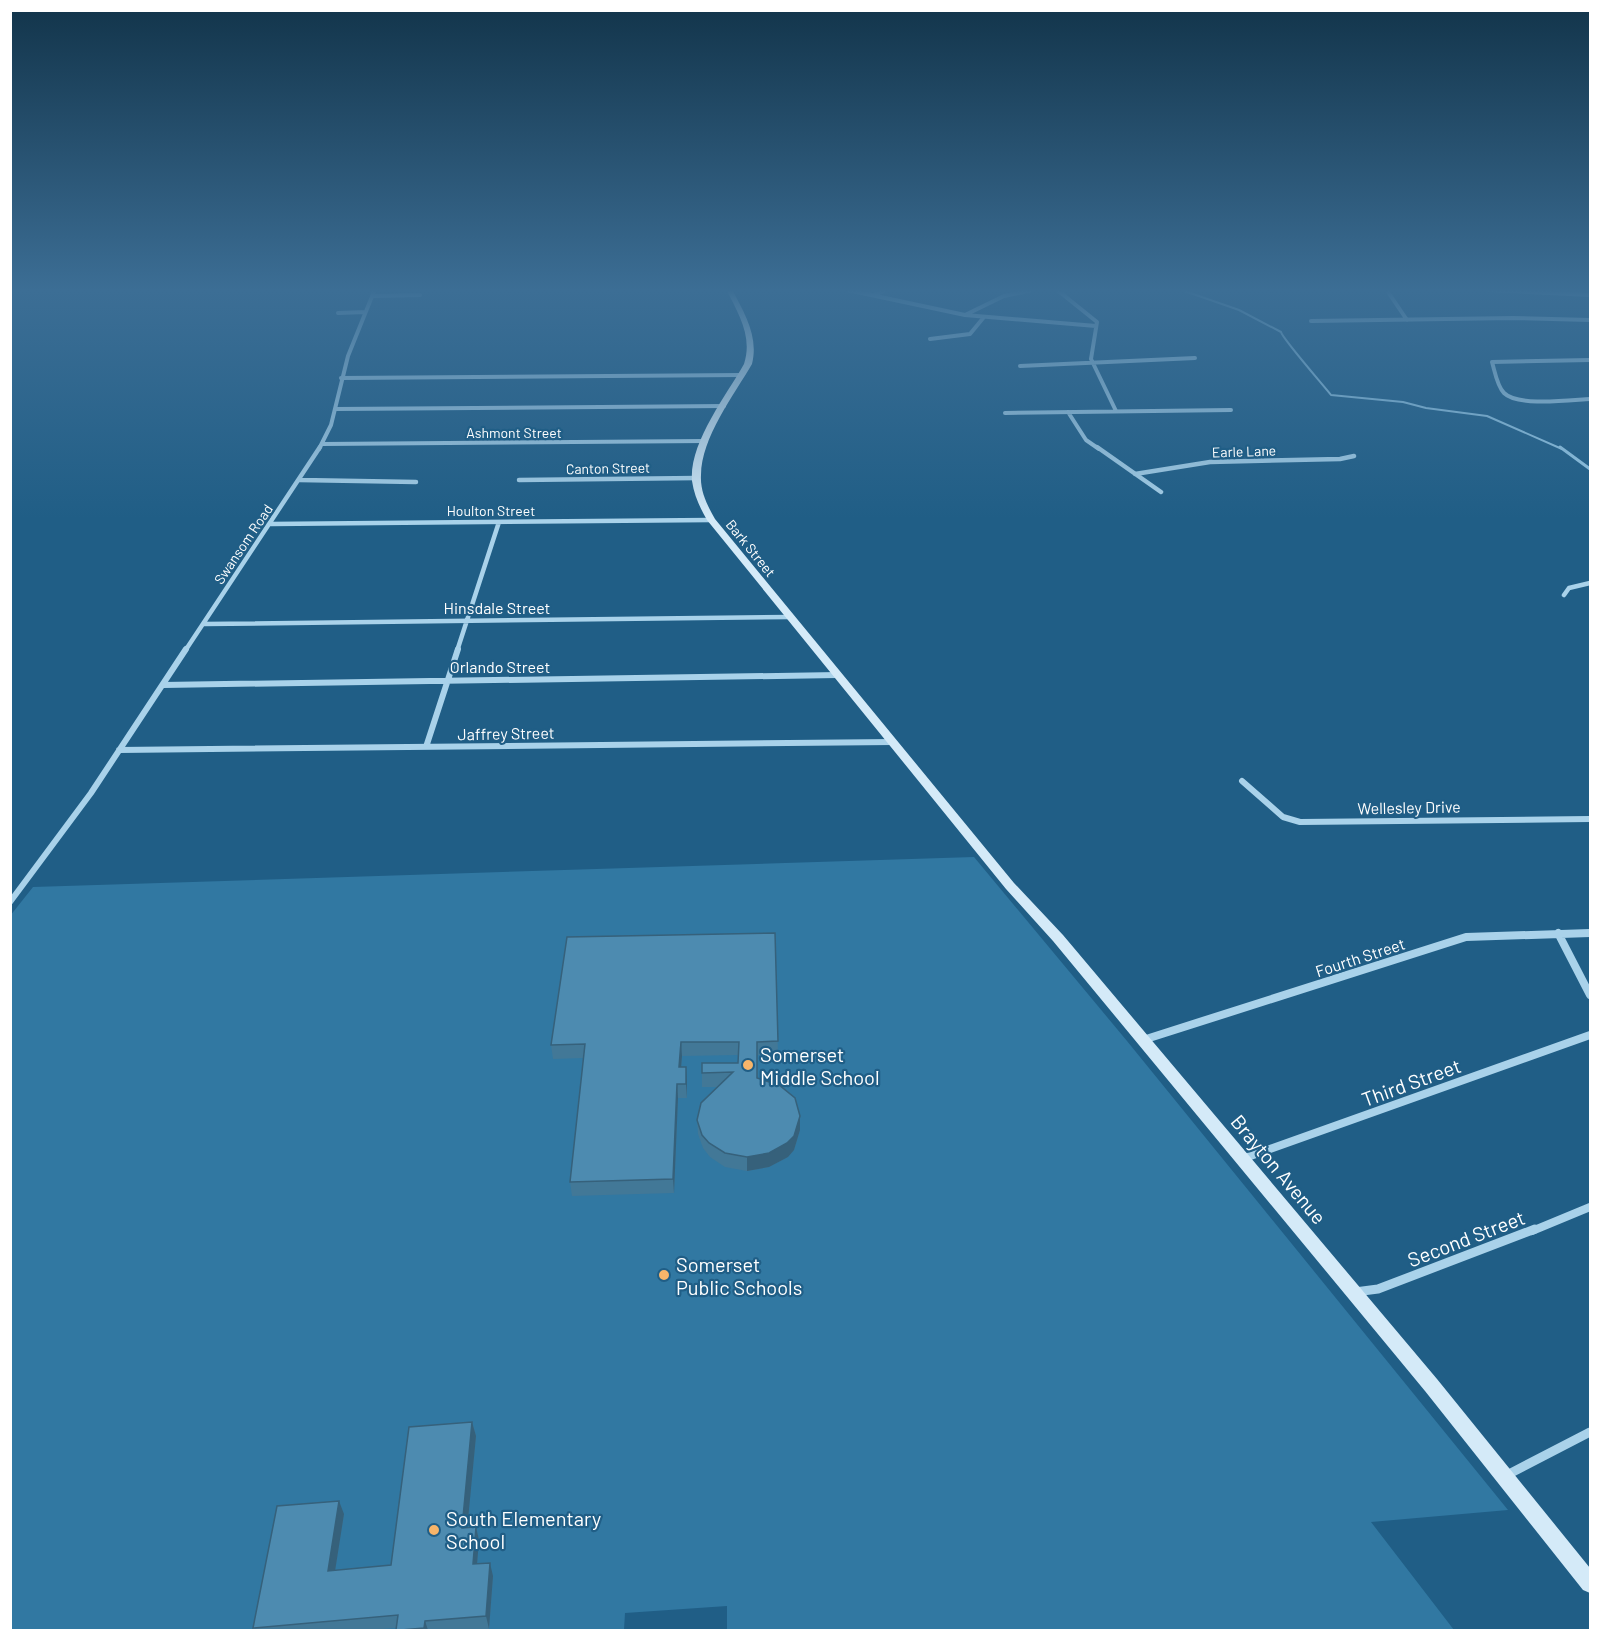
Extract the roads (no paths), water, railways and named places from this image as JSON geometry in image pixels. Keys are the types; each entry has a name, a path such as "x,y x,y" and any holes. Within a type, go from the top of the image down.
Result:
{"main road":[{"name":"Bark Street","path":"747,366 706,441 697,465 702,502 711,520 930,787"},
{"name":"Brayton Avenue","path":"930,787 1431,1386 1590,1583"}],"street":[{"name":"Swansom Road","path":"10,902 91,793 300,480 322,444 335,409 346,366"},
{"path":"1020,366 1030,366"},
{"path":"1093,366 1116,411"},
{"path":"1493,366 1503,392 1511,398 1526,400 1590,399"},
{"path":"341,378 742,375"},
{"path":"335,409 724,406"},
{"path":"1005,412 1231,410"},
{"path":"1068,412 1076,428 1086,440 1161,492"},
{"name":"Ashmont Street","path":"322,444 706,441"},
{"name":"Earle Lane","path":"1135,474 1210,462 1340,459 1353,456"},
{"name":"Canton Street","path":"519,480 697,478"},
{"path":"300,480 416,482"},
{"name":"Houlton Street","path":"271,524 711,520"},
{"path":"426,747 499,522"},
{"path":"1564,595 1569,588 1590,583"},
{"name":"Hinsdale Street","path":"204,624 790,617"},
{"name":"Orlando Street","path":"163,685 838,675"},
{"name":"Jaffrey Street","path":"119,750 893,742"},
{"name":"Wellesley Drive","path":"1242,781 1283,817 1300,822 1590,819"},
{"path":"1558,933 1590,995"},
{"name":"Fourth Street","path":"1142,1040 1466,937 1590,933"},
{"name":"Third Street","path":"1242,1159 1590,1035"},
{"name":"Second Street","path":"1352,1293 1378,1289 1590,1207"},
{"path":"1503,1477 1590,1432"}],"waterway":[{"path":"1306,366 1331,395 1403,402 1426,408 1487,416 1562,449"},
{"path":"1560,447 1590,469"}],"place":[{"name":"Somerset Middle School","path":"748,1065"},
{"name":"Somerset Public Schools","path":"664,1275"},
{"name":"South Elementary School","path":"434,1530"}]}
